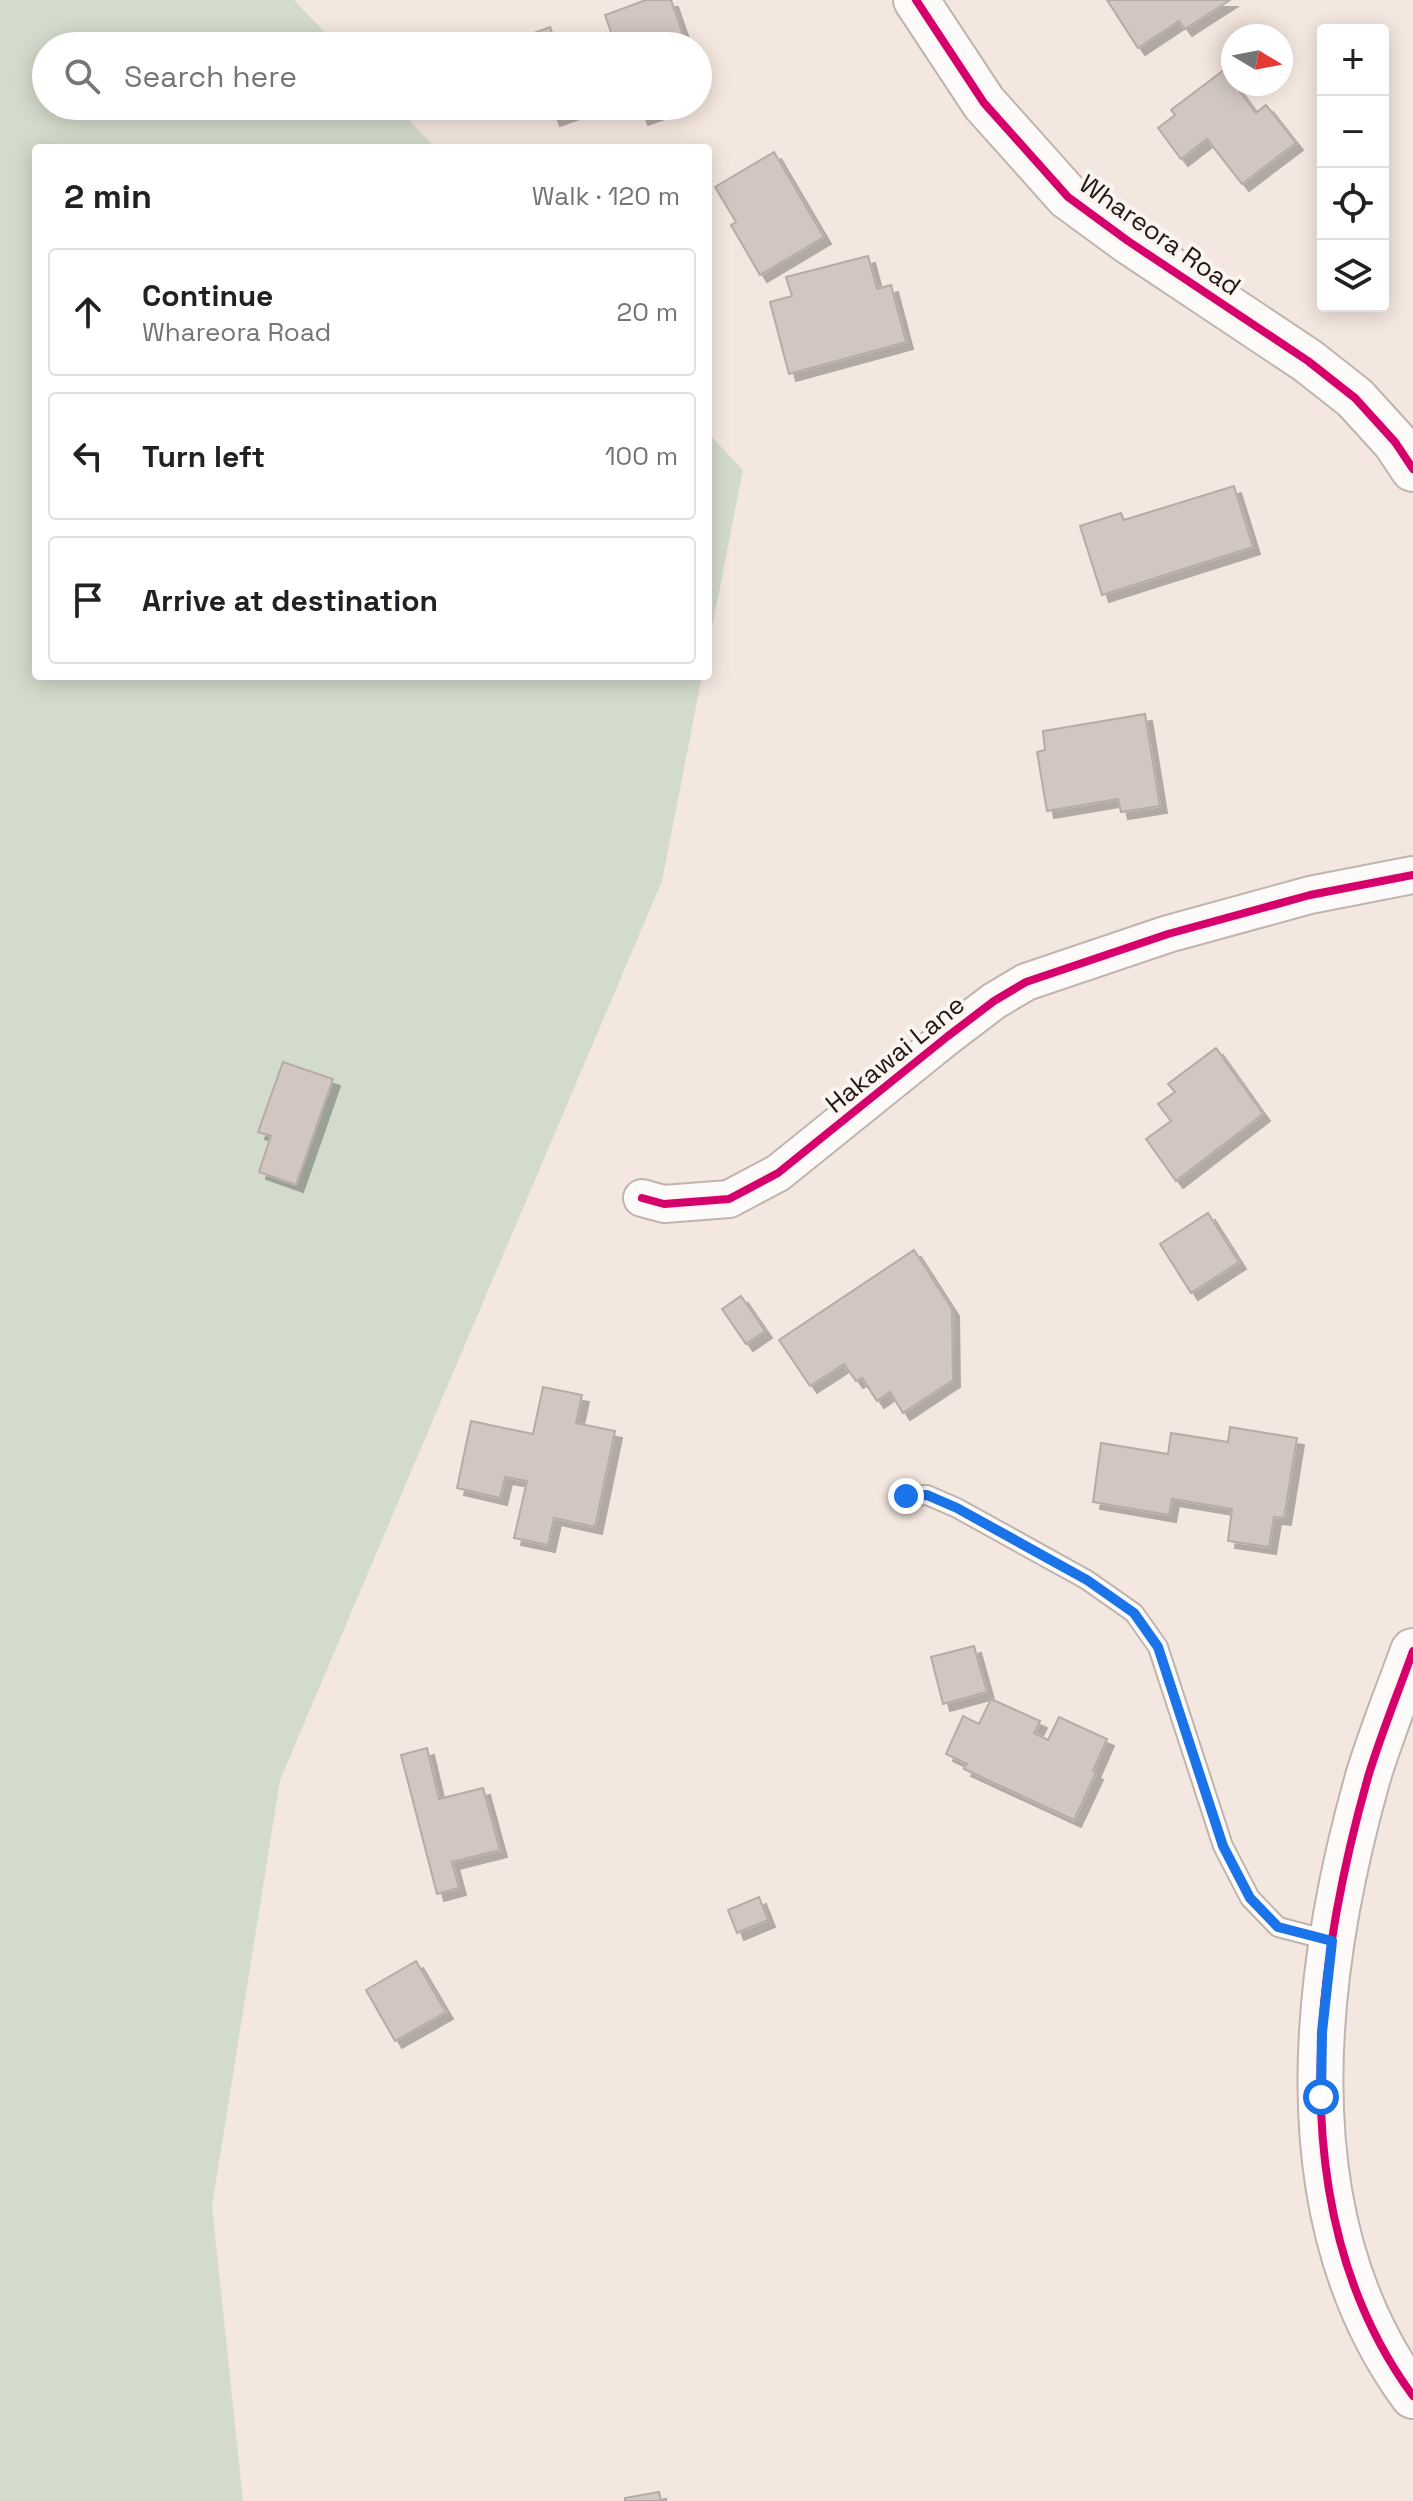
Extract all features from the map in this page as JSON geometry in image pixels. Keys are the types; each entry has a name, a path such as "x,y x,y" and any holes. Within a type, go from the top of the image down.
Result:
{"street":[{"name":"Whareora Road","path":"916,0 984,103 1068,197 1332,379 1355,398 1385,431 1413,469"},
{"name":"Hakawai Lane","path":"642,1198 664,1204 729,1199 778,1173 948,1036 994,1001 1026,982 1168,934 1310,895 1413,875"},
{"path":"1413,1651 1369,1775 1332,1941 1322,2032 1321,2097 1326,2162 1338,2238 1361,2306 1396,2373 1413,2396"}],"lane":[{"path":"906,1496 927,1495 957,1508 1087,1580 1134,1613 1158,1647 1223,1846 1250,1898 1278,1927 1332,1941"}],"green space":[{"path":"0,0 294,0 325,32 32,32 32,120 409,120 432,144 32,144 32,680 701,680 662,881 280,1780 212,2206 243,2501 0,2501"},
{"path":"712,437 743,470 712,628"}],"building":[{"path":"646,0 671,0 682,32 611,32 605,15"},
{"path":"1107,0 1230,0 1185,29 1179,21 1138,48"},
{"path":"1221,72 1221,96 1243,96 1256,113 1266,105 1296,143 1242,184 1207,139 1181,159 1158,128 1175,115 1171,110"},
{"path":"774,152 824,237 760,275 731,225 736,222 715,187"},
{"path":"868,256 877,289 891,285 906,342 789,374 770,302 792,296 786,277"},
{"path":"1234,486 1253,547 1102,595 1080,526 1121,513 1124,520"},
{"path":"1145,714 1160,806 1121,812 1118,799 1047,811 1037,752 1045,750 1043,731"},
{"path":"1216,1048 1263,1114 1176,1181 1146,1139 1171,1121 1158,1104 1175,1092 1168,1084"},
{"path":"283,1062 333,1079 296,1185 259,1172 271,1136 258,1132"},
{"path":"1208,1213 1239,1262 1191,1293 1160,1244"},
{"path":"914,1250 952,1309 953,1380 903,1413 890,1392 877,1401 862,1378 856,1381 844,1364 810,1386 779,1340"},
{"path":"741,1296 765,1331 746,1344 722,1309"},
{"path":"543,1387 582,1395 576,1423 615,1431 595,1527 554,1518 548,1545 514,1538 527,1481 505,1477 500,1498 457,1488 471,1421 533,1434"},
{"path":"1230,1427 1297,1438 1284,1518 1274,1517 1269,1547 1228,1541 1232,1509 1172,1499 1169,1515 1093,1502 1101,1443 1168,1454 1171,1433 1228,1442"},
{"path":"974,1646 987,1692 943,1704 931,1657"},
{"path":"991,1699 1040,1721 1034,1733 1048,1740 1059,1717 1107,1739 1093,1771 1096,1773 1074,1820 964,1769 967,1764 946,1754 963,1716 979,1724"},
{"path":"427,1748 439,1799 483,1788 500,1850 452,1862 459,1888 437,1894 401,1755"},
{"path":"759,1897 768,1920 737,1933 728,1910"},
{"path":"416,1961 446,2012 395,2041 366,1990"},
{"path":"659,2492 661,2501 625,2501 625,2498"}],"cycle path":[{"path":"916,0 984,103 1068,197 1128,241 1308,361 1355,398 1395,442 1413,469"},
{"path":"642,1198 664,1204 729,1199 778,1173 948,1036 994,1001 1026,982 1168,934 1310,895 1413,875"},
{"path":"1413,1651 1373,1761 1349,1853 1333,1932 1323,2013 1321,2094 1327,2175 1343,2252 1371,2327 1413,2396"}],"route":[{"path":"906,1496 927,1495 957,1508 1087,1580 1134,1613 1158,1647 1223,1846 1250,1898 1278,1927 1332,1941 1322,2032 1321,2097"}]}
